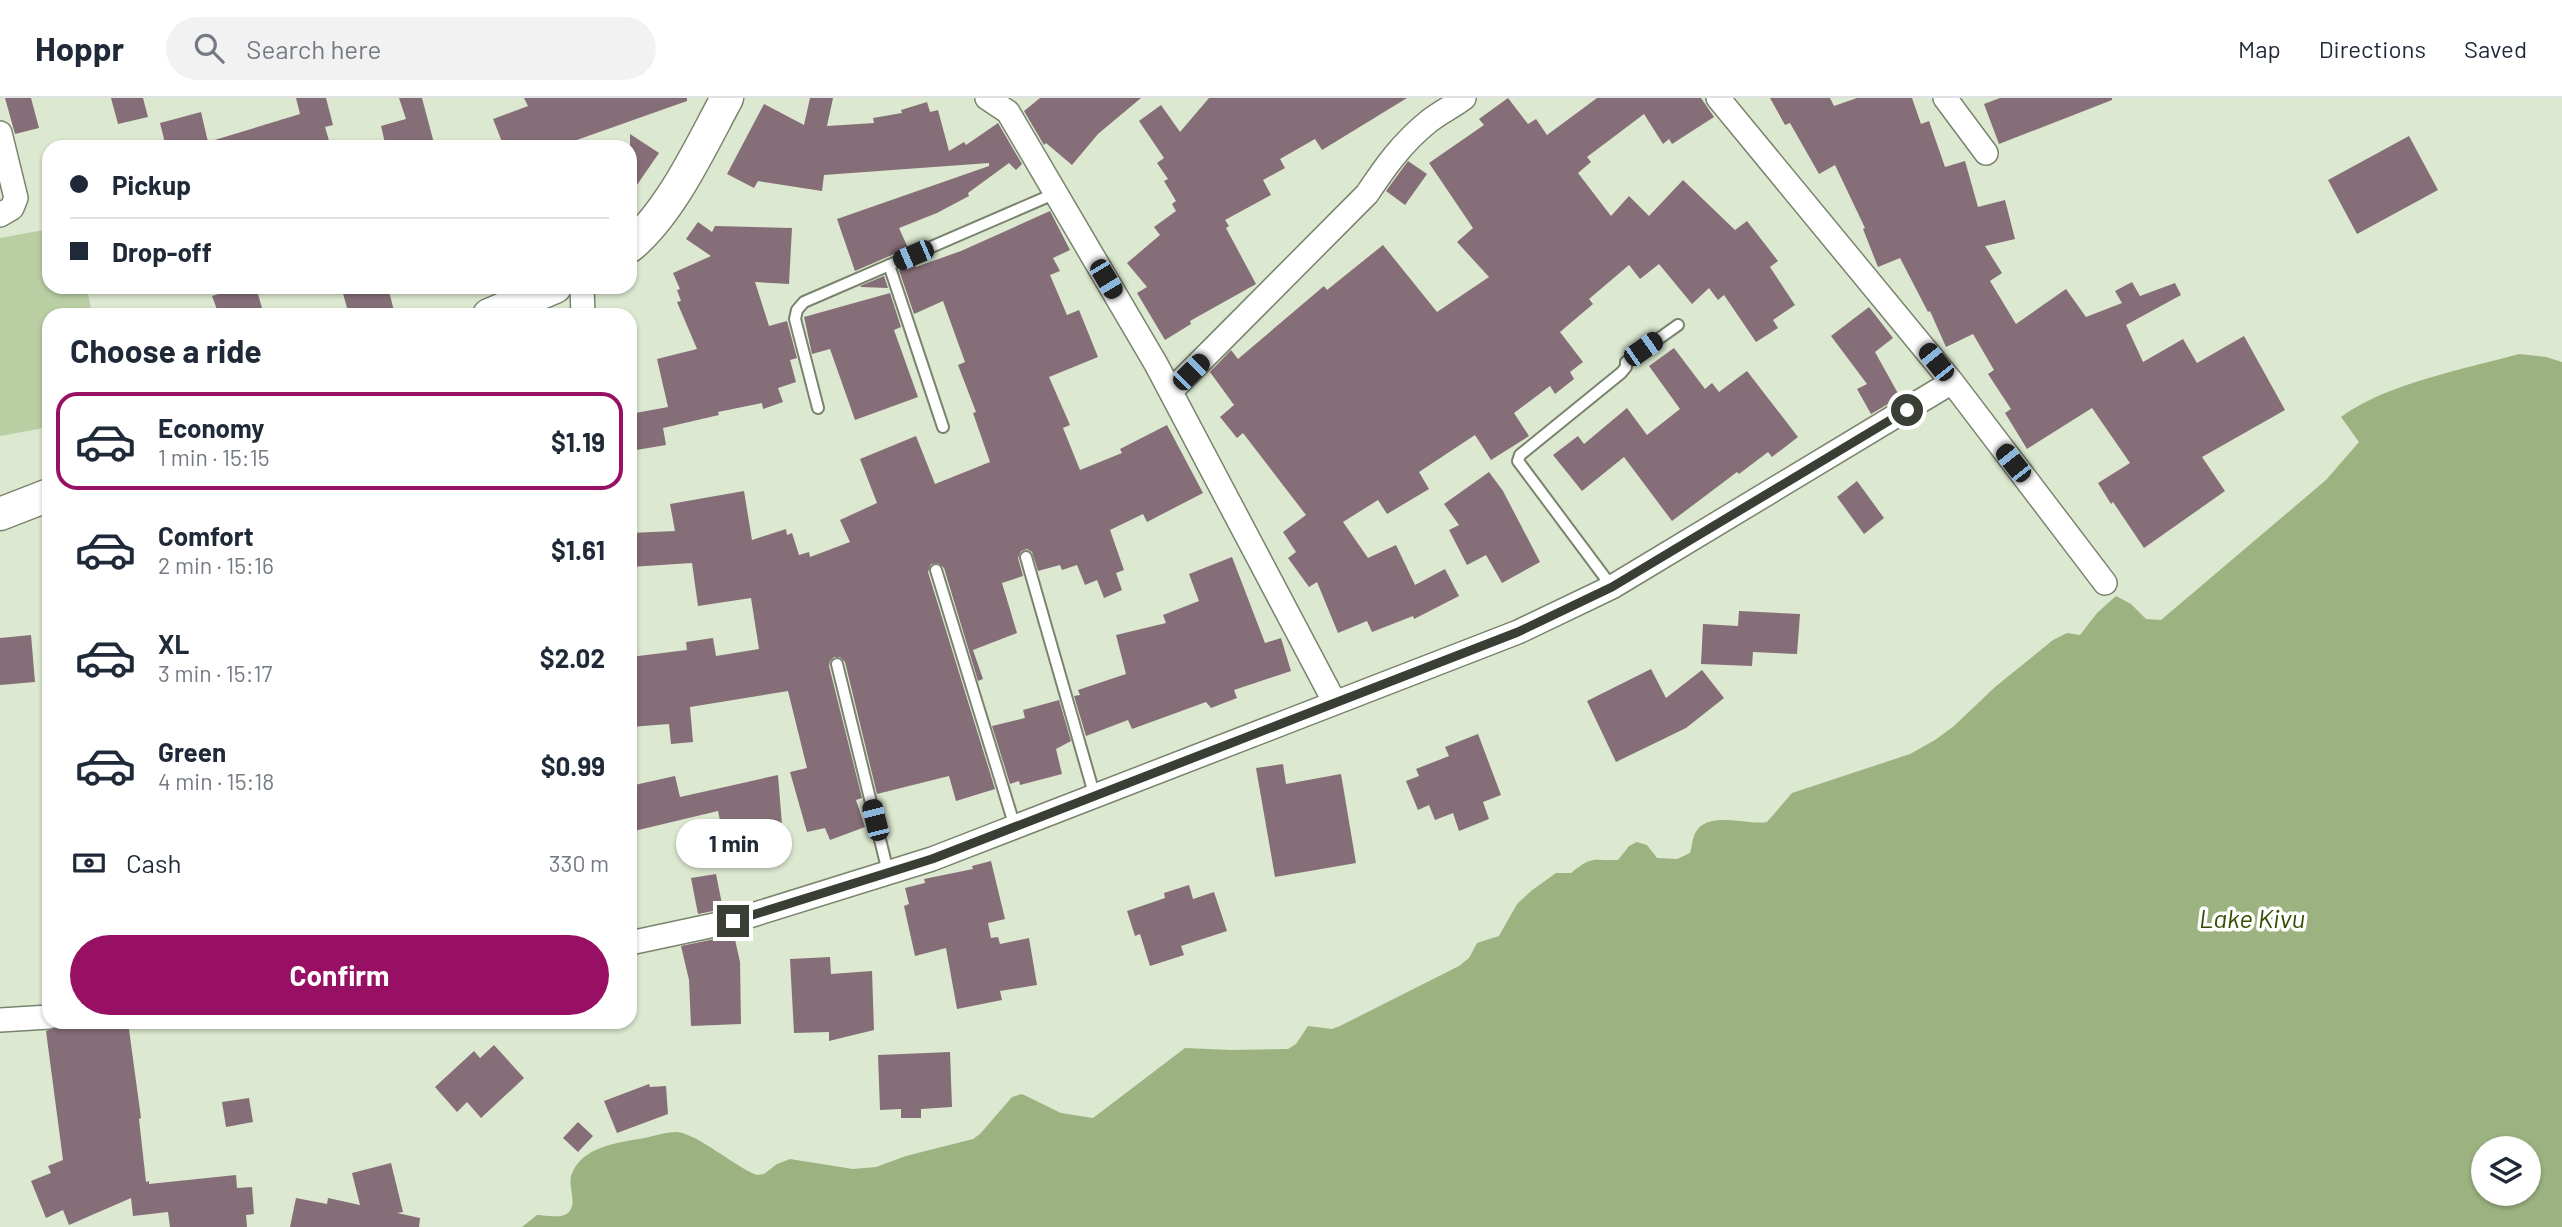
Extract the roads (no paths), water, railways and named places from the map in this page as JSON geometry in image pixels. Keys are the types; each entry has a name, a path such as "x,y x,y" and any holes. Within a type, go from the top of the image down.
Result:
{"street":[{"path":"637,240 661,213 727,98"},
{"path":"987,98 1014,105 1056,193 1171,391 1334,701"},
{"path":"1171,391 1367,194 1409,138 1430,120 1464,98"},
{"path":"1718,98 1952,382 2105,583"},
{"path":"1945,98 1986,153"},
{"path":"0,133 16,198 12,208 0,215"},
{"path":"506,308 538,294"},
{"path":"637,942 733,921 932,859 1234,744 1334,701 1518,632 1612,587 1952,382"},
{"path":"0,514 42,498"},
{"path":"0,1020 42,1017"}],"lane":[{"path":"818,408 795,320 797,310 804,302 1056,193"},
{"path":"889,265 943,426"},
{"path":"1612,587 1518,461 1520,455 1621,373 1626,362 1678,325"},
{"path":"1026,558 1095,797"},
{"path":"936,570 1015,827"},
{"path":"837,664 888,872"}],"water":[{"name":"Lake Kivu","path":"2519,354 2562,362 2562,1227 522,1227 537,1215 558,1216 568,1213 573,1200 570,1181 576,1166 592,1152 612,1144 676,1132 694,1138 757,1175 764,1174 777,1164 790,1159 853,1169 876,1167 906,1156 973,1139 1012,1097 1022,1094 1061,1113 1093,1118 1185,1048 1288,1049 1296,1044 1308,1026 1332,1029 1340,1026 1459,966 1469,958 1477,943 1499,936 1517,904 1556,873 1571,873 1593,860 1618,860 1629,846 1637,842 1647,845 1657,858 1677,859 1690,853 1694,836 1699,828 1707,823 1716,820 1767,822 1792,793 1910,754 1954,726 1995,687 2053,640 2067,633 2080,635 2097,613 2116,596 2131,604 2146,619 2161,620 2326,480 2359,442 2341,417 2380,395"}]}
